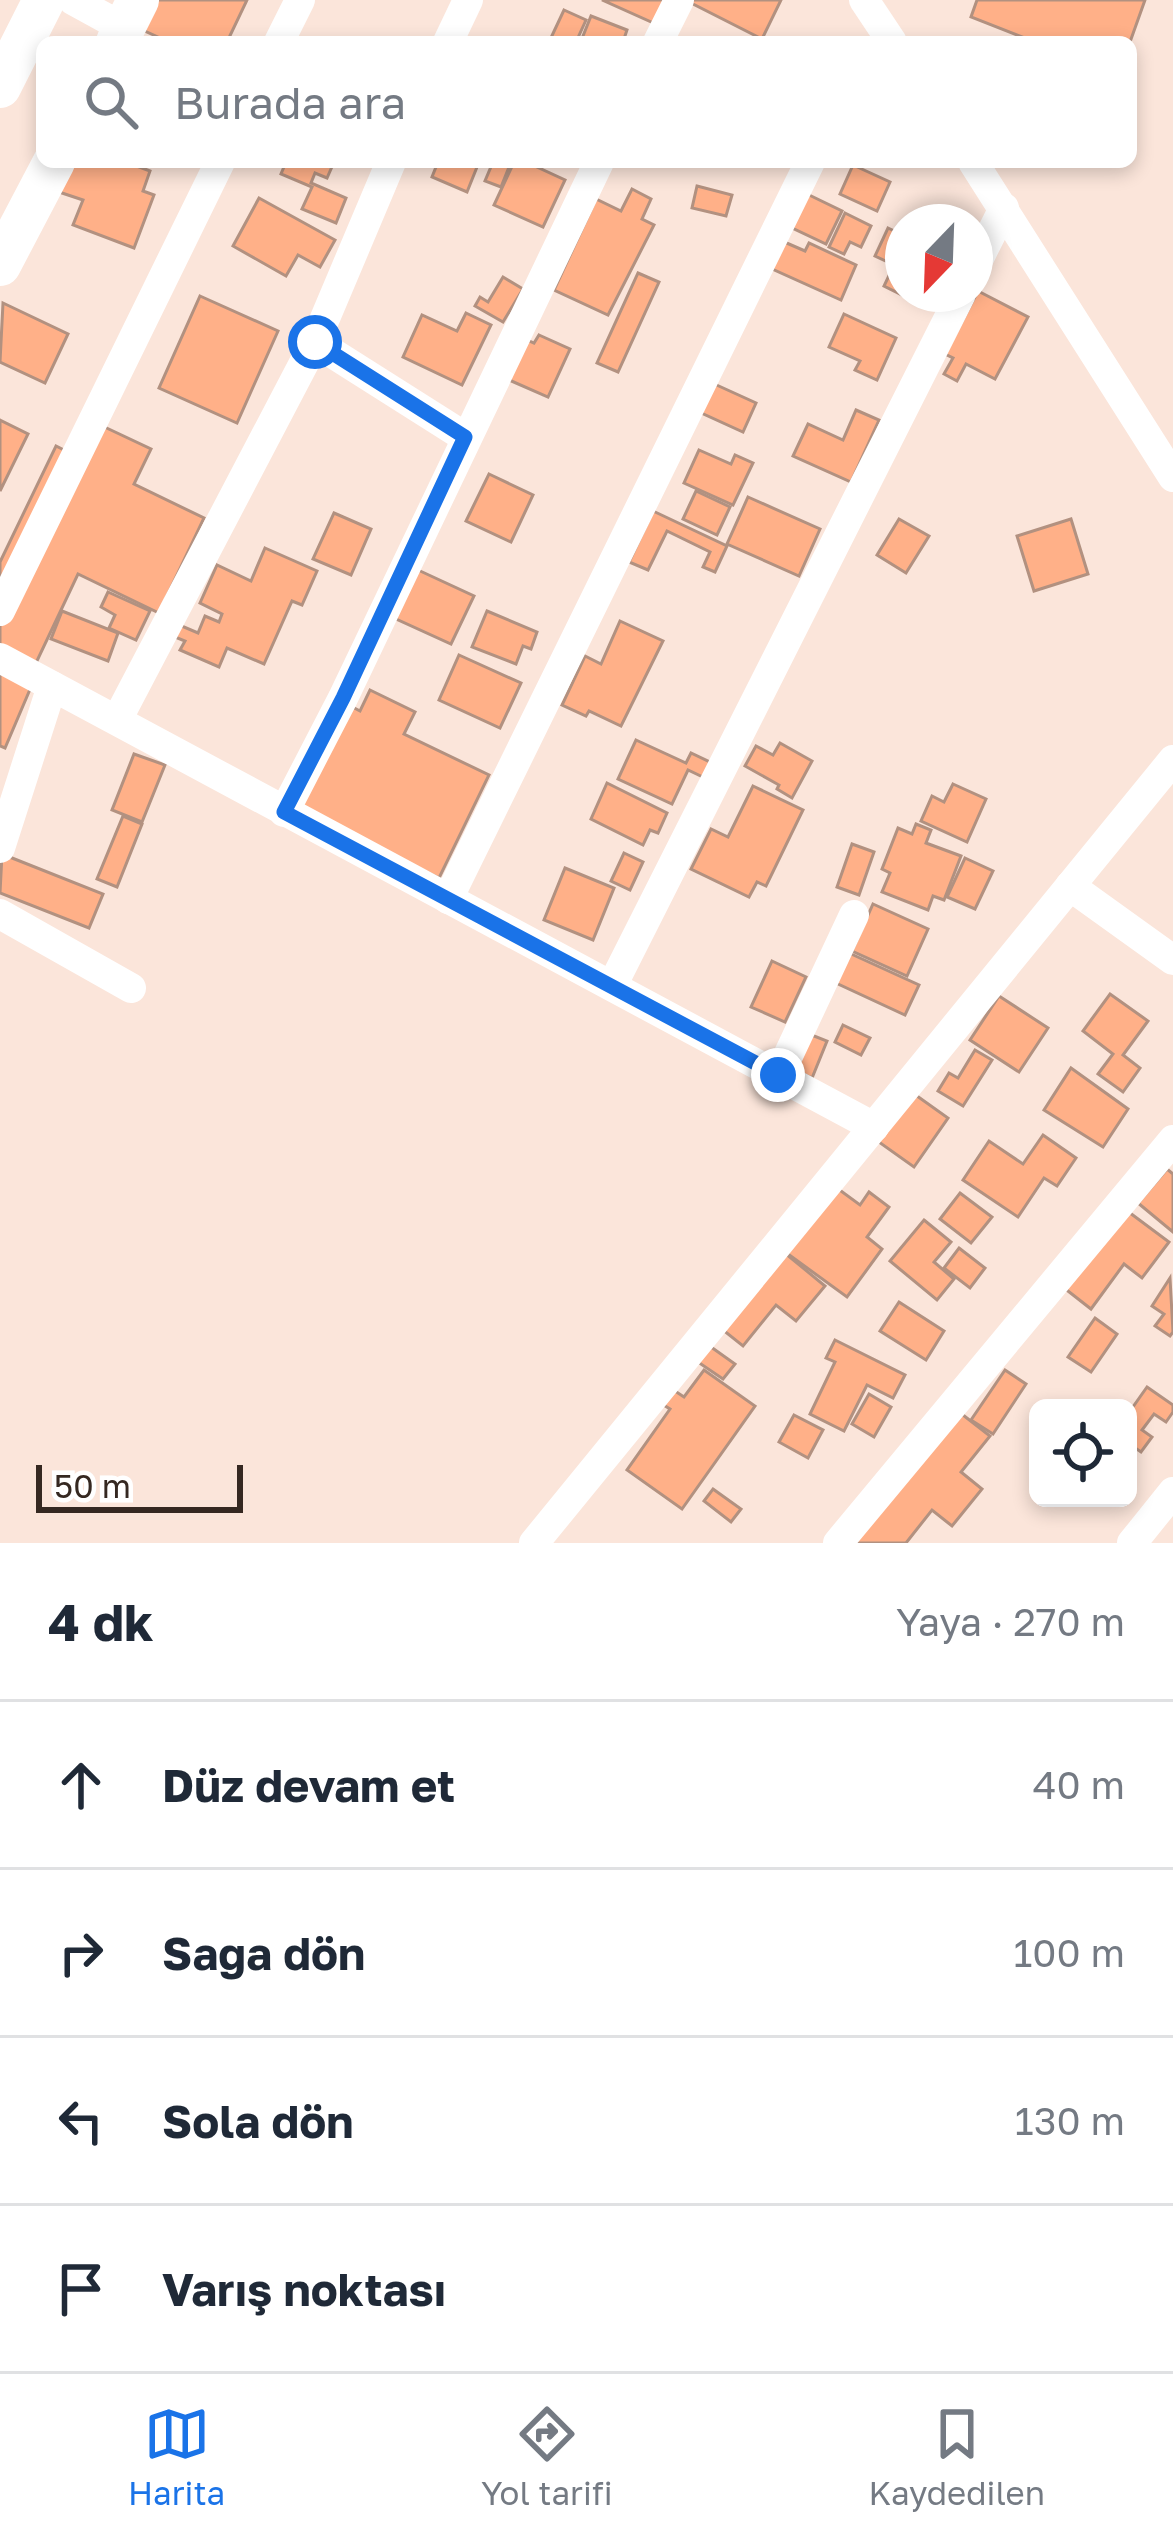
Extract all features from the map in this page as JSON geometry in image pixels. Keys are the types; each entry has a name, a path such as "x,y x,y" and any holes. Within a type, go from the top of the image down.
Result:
{"main road":[{"path":"15,61 44,0"},
{"path":"0,265 51,168"}],"street":[{"path":"73,0 126,23"},
{"path":"282,36 300,0"},
{"path":"451,36 468,0"},
{"path":"661,36 679,0"},
{"path":"0,611 217,168"},
{"path":"117,720 315,342 388,168"},
{"path":"284,812 596,168"},
{"path":"448,899 807,168"},
{"path":"978,168 1173,476"},
{"path":"993,230 1004,208"},
{"path":"612,986 952,312"},
{"path":"315,342 465,437"},
{"path":"0,658 874,1127"},
{"path":"0,848 52,686"},
{"path":"534,1543 1173,760"},
{"path":"1070,886 1173,960"},
{"path":"0,914 131,988"},
{"path":"778,1075 854,915"},
{"path":"838,1543 1173,1139"},
{"path":"1132,1543 1173,1492"}],"building":[{"path":"149,0 247,0 230,36 156,36 136,27"},
{"path":"602,0 669,0 658,25"},
{"path":"685,0 781,0 763,36"},
{"path":"977,0 1145,0 1132,36 1020,36 971,17"},
{"path":"564,10 586,20 579,36 552,36"},
{"path":"591,16 627,30 625,36 583,36"},
{"path":"69,168 142,168 150,171 143,191 154,195 134,248 73,225 83,200 59,192"},
{"path":"284,168 331,168 327,178 315,173 311,183 346,198 336,223 302,209 312,187 281,174"},
{"path":"436,168 477,168 467,192 432,177"},
{"path":"490,168 509,168 501,187 485,181"},
{"path":"511,168 539,168 565,180 543,227 494,205"},
{"path":"852,168 890,182 877,211 840,194"},
{"path":"697,186 732,195 726,216 692,208"},
{"path":"632,189 651,199 642,219 654,225 608,315 554,290 596,199 621,211"},
{"path":"805,193 842,211 826,244 788,226"},
{"path":"259,198 335,240 320,267 298,255 286,276 233,246"},
{"path":"845,213 871,226 861,247 850,242 844,254 829,247"},
{"path":"885,234 885,261 875,256"},
{"path":"782,241 805,251 809,243 856,265 841,300 770,268"},
{"path":"638,273 659,282 618,372 597,363"},
{"path":"503,277 523,289 503,322 475,306 480,297 488,302"},
{"path":"200,296 278,331 237,423 159,388"},
{"path":"993,299 1028,317 995,379 966,364 957,381 944,374 953,358 945,354 967,312 993,312"},
{"path":"3,303 68,334 45,383 0,362"},
{"path":"466,313 491,325 462,385 403,357 422,315 457,331"},
{"path":"844,314 896,338 877,380 855,370 860,361 829,347"},
{"path":"539,335 570,349 548,397 500,376 518,336 534,343"},
{"path":"710,382 756,403 743,432 697,411"},
{"path":"856,410 879,420 851,482 793,456 808,424 843,440"},
{"path":"0,420 28,434 0,491"},
{"path":"96,423 151,449 134,484 204,518 159,613 78,574 36,663 0,645 0,562 56,446 80,458"},
{"path":"699,450 731,464 735,455 753,463 733,505 684,483"},
{"path":"489,474 533,495 511,542 466,521"},
{"path":"696,491 730,507 717,535 683,519"},
{"path":"748,497 820,529 799,576 727,544"},
{"path":"653,511 727,546 715,572 703,567 710,552 667,531 648,570 629,562"},
{"path":"334,513 371,529 351,575 313,559"},
{"path":"899,519 929,536 906,573 877,555"},
{"path":"1071,519 1088,574 1034,591 1017,536"},
{"path":"265,548 317,571 302,605 292,601 264,664 227,648 219,667 180,650 185,641 165,633 170,621 198,633 205,616 219,622 222,614 200,603 217,565 251,581"},
{"path":"418,570 474,596 451,644 394,618"},
{"path":"108,592 150,611 136,640 109,628 115,615 101,607"},
{"path":"62,611 118,633 108,661 51,639"},
{"path":"487,611 537,632 531,649 523,646 516,664 472,647"},
{"path":"620,621 663,641 621,726 562,705 585,656 601,664"},
{"path":"459,655 521,683 500,728 439,700"},
{"path":"0,673 31,687 5,748 0,746"},
{"path":"370,690 415,712 404,734 489,775 439,878 293,807 343,702 360,711"},
{"path":"636,740 686,763 691,753 712,763 705,778 688,770 672,804 618,779"},
{"path":"780,743 812,761 792,798 745,766 756,746 773,755"},
{"path":"134,754 165,765 142,822 112,810"},
{"path":"607,783 667,813 658,833 650,830 643,845 591,819"},
{"path":"953,784 986,799 967,842 921,821 932,796 944,802"},
{"path":"753,786 803,810 766,886 757,882 749,897 691,869 711,829 728,837"},
{"path":"123,816 142,824 117,887 97,879"},
{"path":"916,824 931,830 926,843 961,856 944,900 933,896 928,910 882,892 890,873 882,869 898,828 912,834"},
{"path":"852,844 874,852 859,895 837,887"},
{"path":"624,853 643,862 630,890 611,881"},
{"path":"2,854 103,894 89,928 0,893"},
{"path":"965,858 993,871 975,909 947,897"},
{"path":"565,868 614,888 593,940 544,920"},
{"path":"873,904 928,929 907,976 852,951"},
{"path":"849,953 919,985 905,1015 836,983"},
{"path":"772,961 806,977 785,1022 751,1007"},
{"path":"1110,994 1148,1021 1123,1055 1140,1068 1123,1092 1098,1074 1113,1054 1083,1031"},
{"path":"999,996 1048,1028 1019,1072 970,1040"},
{"path":"843,1025 870,1038 861,1055 835,1042"},
{"path":"809,1034 827,1041 812,1078 795,1071"},
{"path":"975,1050 992,1060 963,1106 938,1091 949,1073 958,1078"},
{"path":"1071,1068 1128,1109 1103,1147 1044,1110"},
{"path":"910,1091 948,1118 914,1167 876,1140"},
{"path":"1043,1135 1076,1158 1057,1186 1044,1178 1018,1217 963,1180 989,1141 1023,1164"},
{"path":"1167,1169 1173,1174 1173,1232 1138,1203"},
{"path":"826,1180 860,1205 869,1192 889,1207 867,1237 882,1249 847,1297 777,1246"},
{"path":"960,1193 992,1217 971,1243 940,1219"},
{"path":"1122,1207 1169,1242 1142,1278 1124,1264 1091,1309 1059,1284"},
{"path":"924,1220 951,1242 934,1262 954,1279 937,1300 890,1261"},
{"path":"959,1248 985,1268 970,1288 944,1268"},
{"path":"780,1249 825,1286 796,1321 776,1305 743,1346 718,1326"},
{"path":"1170,1278 1170,1336 1155,1326 1164,1314 1152,1306"},
{"path":"899,1302 944,1331 926,1360 880,1331"},
{"path":"1095,1318 1117,1334 1091,1372 1068,1357"},
{"path":"835,1340 905,1375 893,1398 867,1385 844,1431 810,1414 835,1362 826,1358"},
{"path":"704,1342 735,1364 723,1379 692,1358"},
{"path":"704,1370 755,1406 682,1509 627,1470 670,1409 662,1404 672,1389 684,1397"},
{"path":"1005,1370 1026,1384 993,1434 971,1420"},
{"path":"1147,1387 1173,1405 1166,1422 1154,1414 1142,1430 1152,1437 1141,1452 1137,1449 1137,1401"},
{"path":"869,1394 891,1407 874,1437 852,1424"},
{"path":"954,1408 990,1436 961,1472 982,1489 952,1526 932,1510 906,1543 846,1543"},
{"path":"794,1415 823,1430 808,1458 779,1442"},
{"path":"713,1489 741,1509 731,1522 704,1501"}],"route":[{"path":"315,342 465,437 284,812 778,1075"}]}
